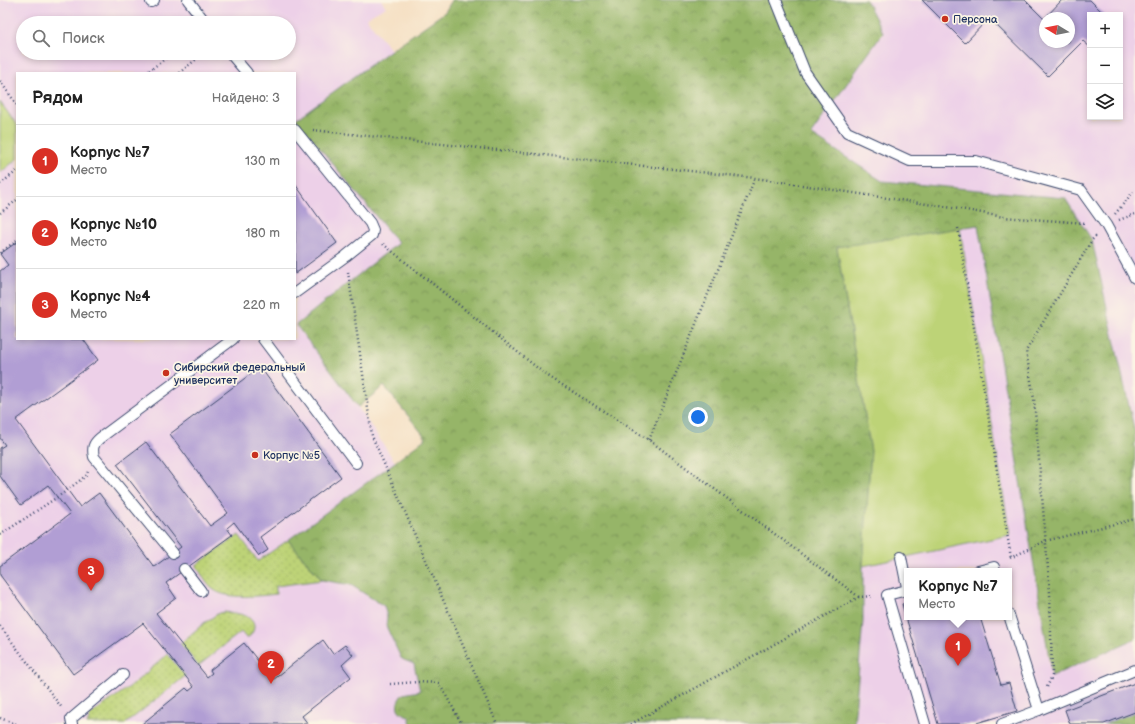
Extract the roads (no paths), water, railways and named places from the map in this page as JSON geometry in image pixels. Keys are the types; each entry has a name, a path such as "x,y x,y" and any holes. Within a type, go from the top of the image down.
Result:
{"lane":[{"path":"188,0 201,16"},
{"path":"776,0 805,72 847,132 910,161 976,161 1081,190 1106,225 1135,278"},
{"path":"236,60 246,72"},
{"path":"296,131 370,223 373,230 372,235 296,292"},
{"path":"172,553 94,457 92,449 100,438 232,340"},
{"path":"264,340 356,463"},
{"path":"901,557 904,572"},
{"path":"184,570 201,591"},
{"path":"904,589 887,595 925,724"},
{"path":"1011,620 1039,710"},
{"path":"1002,724 1135,670"},
{"path":"71,722 123,675"}],"place":[{"name":"Персона","path":"945,19"},
{"name":"Сибирский федеральный университет","path":"166,373"},
{"name":"Корпус №5","path":"255,455"},
{"name":"Корпус №4","path":"91,591"},
{"name":"Корпус №7","path":"958,666"},
{"name":"Корпус №10","path":"271,684"}]}
